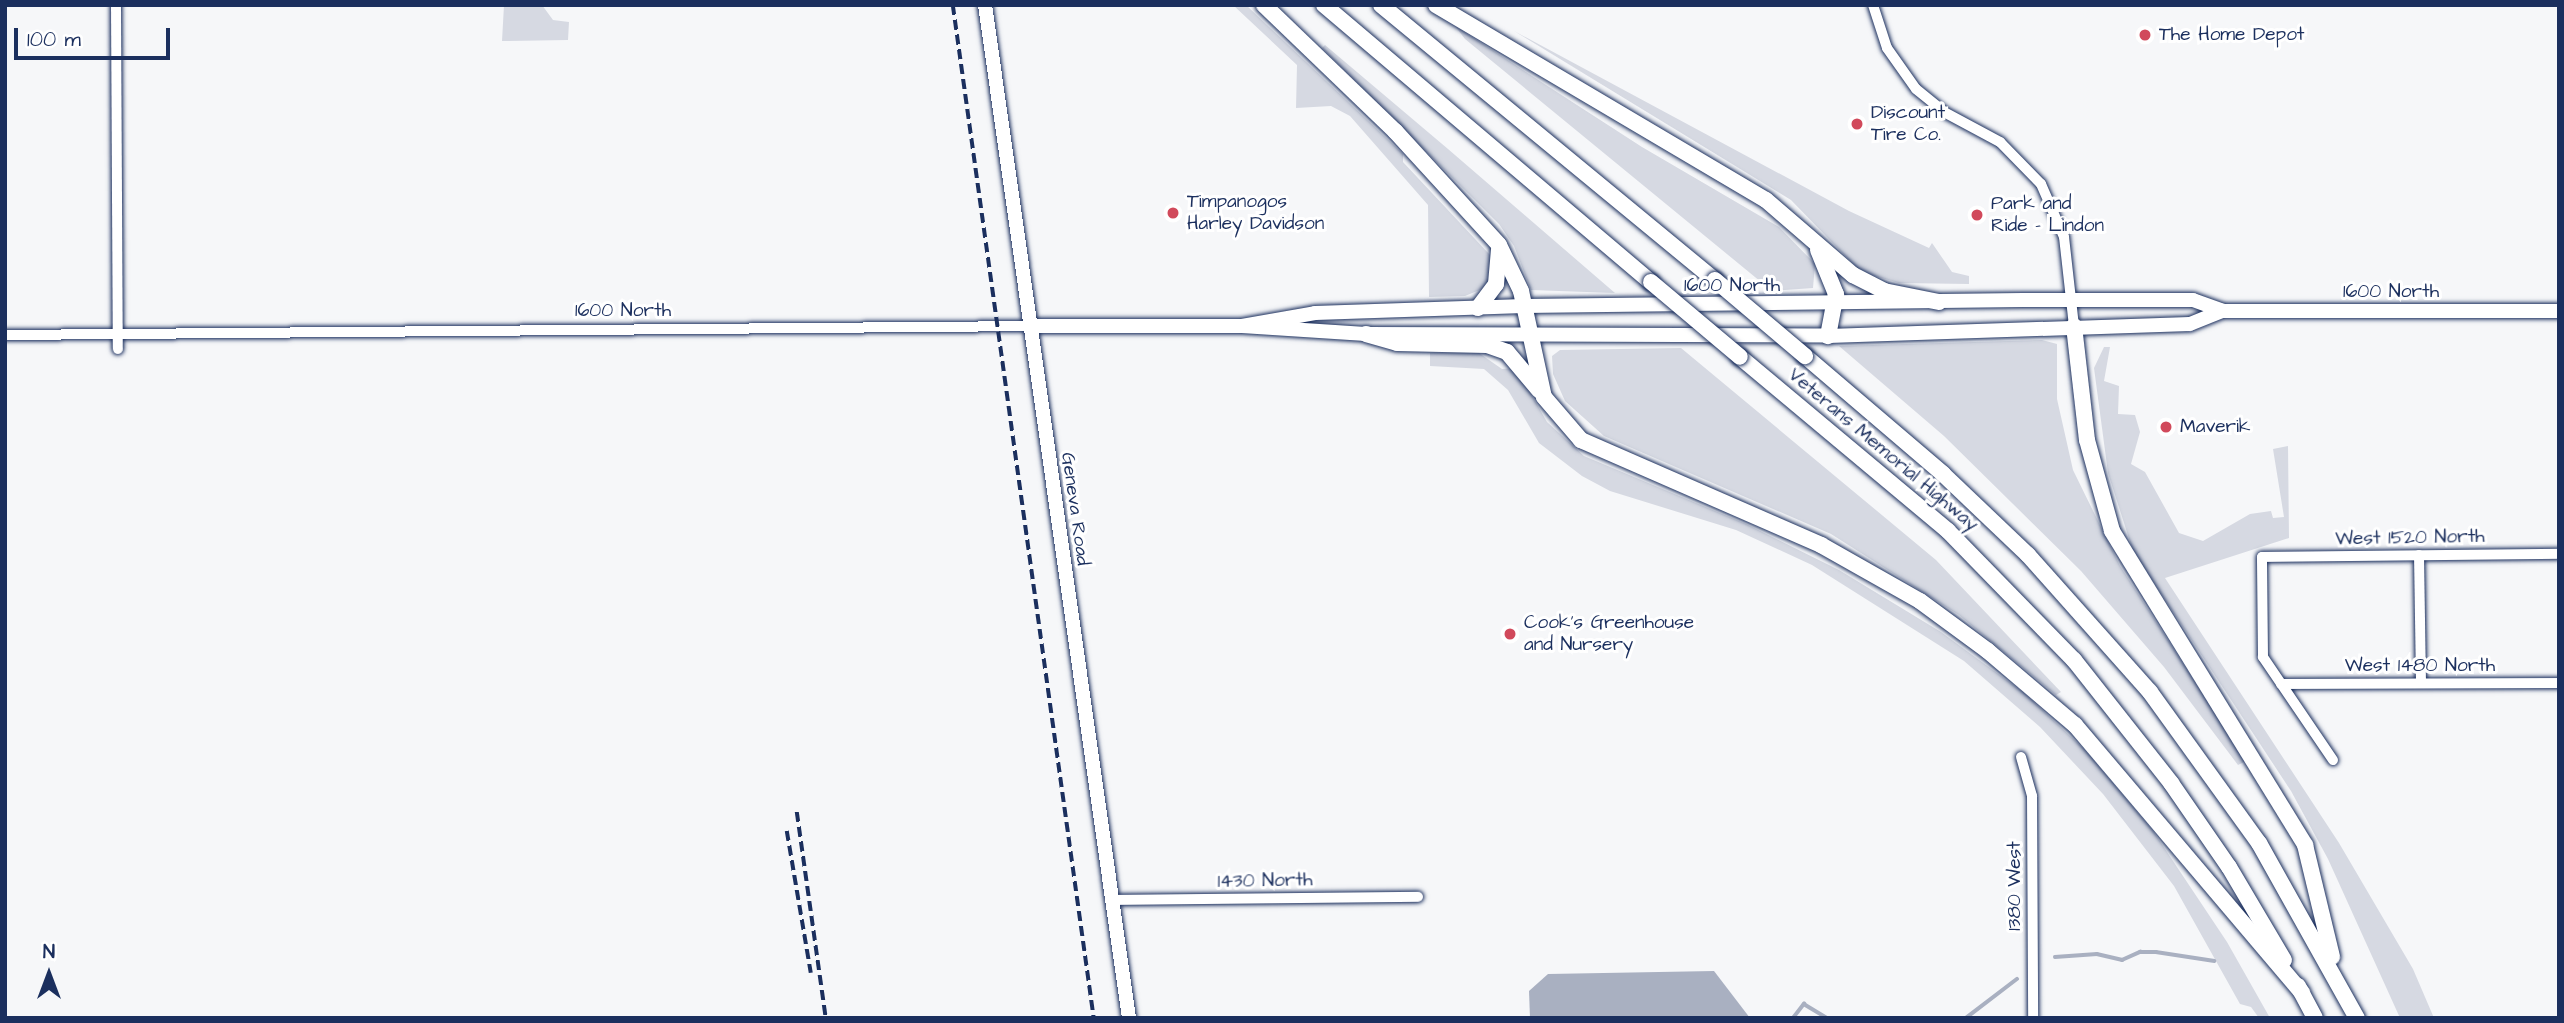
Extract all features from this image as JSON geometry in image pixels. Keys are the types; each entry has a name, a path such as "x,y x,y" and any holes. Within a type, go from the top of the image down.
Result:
{"highway":[{"path":"1264,5 1395,131 1499,245 1516,276 1544,397"},
{"name":"Veterans Memorial Highway","path":"1324,5 1948,531 2074,660 2204,830 2315,1018"},
{"name":"Veterans Memorial Highway","path":"1381,5 1715,280 1976,505 2101,634 2221,788 2279,876 2357,1018"},
{"path":"1436,5 1766,200 1868,284 1939,302"},
{"path":"1807,233 1834,281 1834,304 1828,336"},
{"path":"1478,308 1496,284 1499,245"},
{"path":"2074,326 2087,440 2112,531 2305,845 2338,980"},
{"path":"1366,334 1397,342 1487,345 1507,352 1581,440 1821,545 1920,601 1988,651 2075,725 2302,993"}],"main road":[{"name":"Geneva Road","path":"985,5 1129,1018"},
{"name":"1600 North","path":"1242,326 1315,313 1524,306 2193,300 2223,311 2559,311"},
{"name":"1600 North","path":"1029,326 1242,326 1366,334 1828,336 2190,324 2223,311"}],"street":[{"path":"116,5 118,349"},
{"path":"1874,5 1888,48 1916,89 1944,112 2000,142 2041,184 2064,237 2074,326"},
{"name":"1600 North","path":"5,335 1029,326"},
{"name":"West 1520 North","path":"2281,684 2263,657 2262,557 2559,554"},
{"path":"2419,555 2421,683"},
{"name":"West 1480 North","path":"2281,684 2559,683"},
{"path":"2281,684 2333,760"},
{"name":"1380 West","path":"2021,757 2032,796 2033,1018"},
{"name":"1430 North","path":"1112,900 1418,897"}],"shaded area":[{"path":"504,5 542,5 553,20 569,22 568,40 502,41"},
{"path":"1233,5 1246,5 1403,154 1403,162 1490,255 1493,275 1482,289 1465,296 1429,297 1428,205 1350,116 1331,106 1296,108 1297,65"},
{"path":"1455,26 1642,147 1779,227 1815,264 1813,288 1772,291 1465,39"},
{"path":"1514,31 1849,211 1929,248 1932,243 1952,272 1969,276 1969,284 1899,283 1861,272 1791,200"},
{"path":"1325,45 1615,293 1531,290 1514,246 1499,224 1322,48"},
{"path":"2042,340 2057,344 2057,399 2073,470 2120,566 2246,761 2238,765 2164,667 2081,571 1944,436 1839,346"},
{"path":"2104,347 2110,347 2104,381 2119,386 2118,414 2135,415 2140,432 2131,464 2145,472 2179,533 2203,541 2250,514 2271,511 2273,518 2284,517 2273,449 2288,446 2289,538 2165,578 2339,843 2413,969 2434,1018 2400,1018 2328,859 2291,791 2133,551 2108,473 2094,368"},
{"path":"1681,348 1936,560 2061,692 2056,695 1959,615 1831,534 1604,436 1565,401 1553,374 1552,356 1560,350"},
{"path":"1430,353 1479,353 1502,369 1516,368 1547,422 1584,456 1746,524 1839,570 1941,632 2024,693 2086,751 2153,831 2227,942 2270,1018 2259,1018 2251,1007 2240,1004 2174,886 2103,794 2040,727 1964,661 1812,565 1736,530 1610,491 1582,476 1539,443 1508,390 1484,369 1430,366"}],"water":[{"path":"1714,971 1750,1018 1530,1018 1529,991 1548,974"}],"waterway":[{"path":"2055,957 2097,954 2122,960 2140,952 2156,952 2214,961"},
{"path":"1966,1018 2017,979"},
{"path":"1793,1018 1804,1004 1827,1018"}],"railway":[{"path":"953,5 1094,1018"},
{"path":"797,812 826,1018"},
{"path":"787,831 811,973"}],"place":[{"name":"The Home Depot","path":"2145,35"},
{"name":"Discount Tire Co.","path":"1857,124"},
{"name":"Timpanogos Harley Davidson","path":"1173,213"},
{"name":"Park and Ride - Lindon","path":"1977,215"},
{"name":"Maverik","path":"2166,427"},
{"name":"Cook's Greenhouse and Nursery","path":"1510,634"}]}
